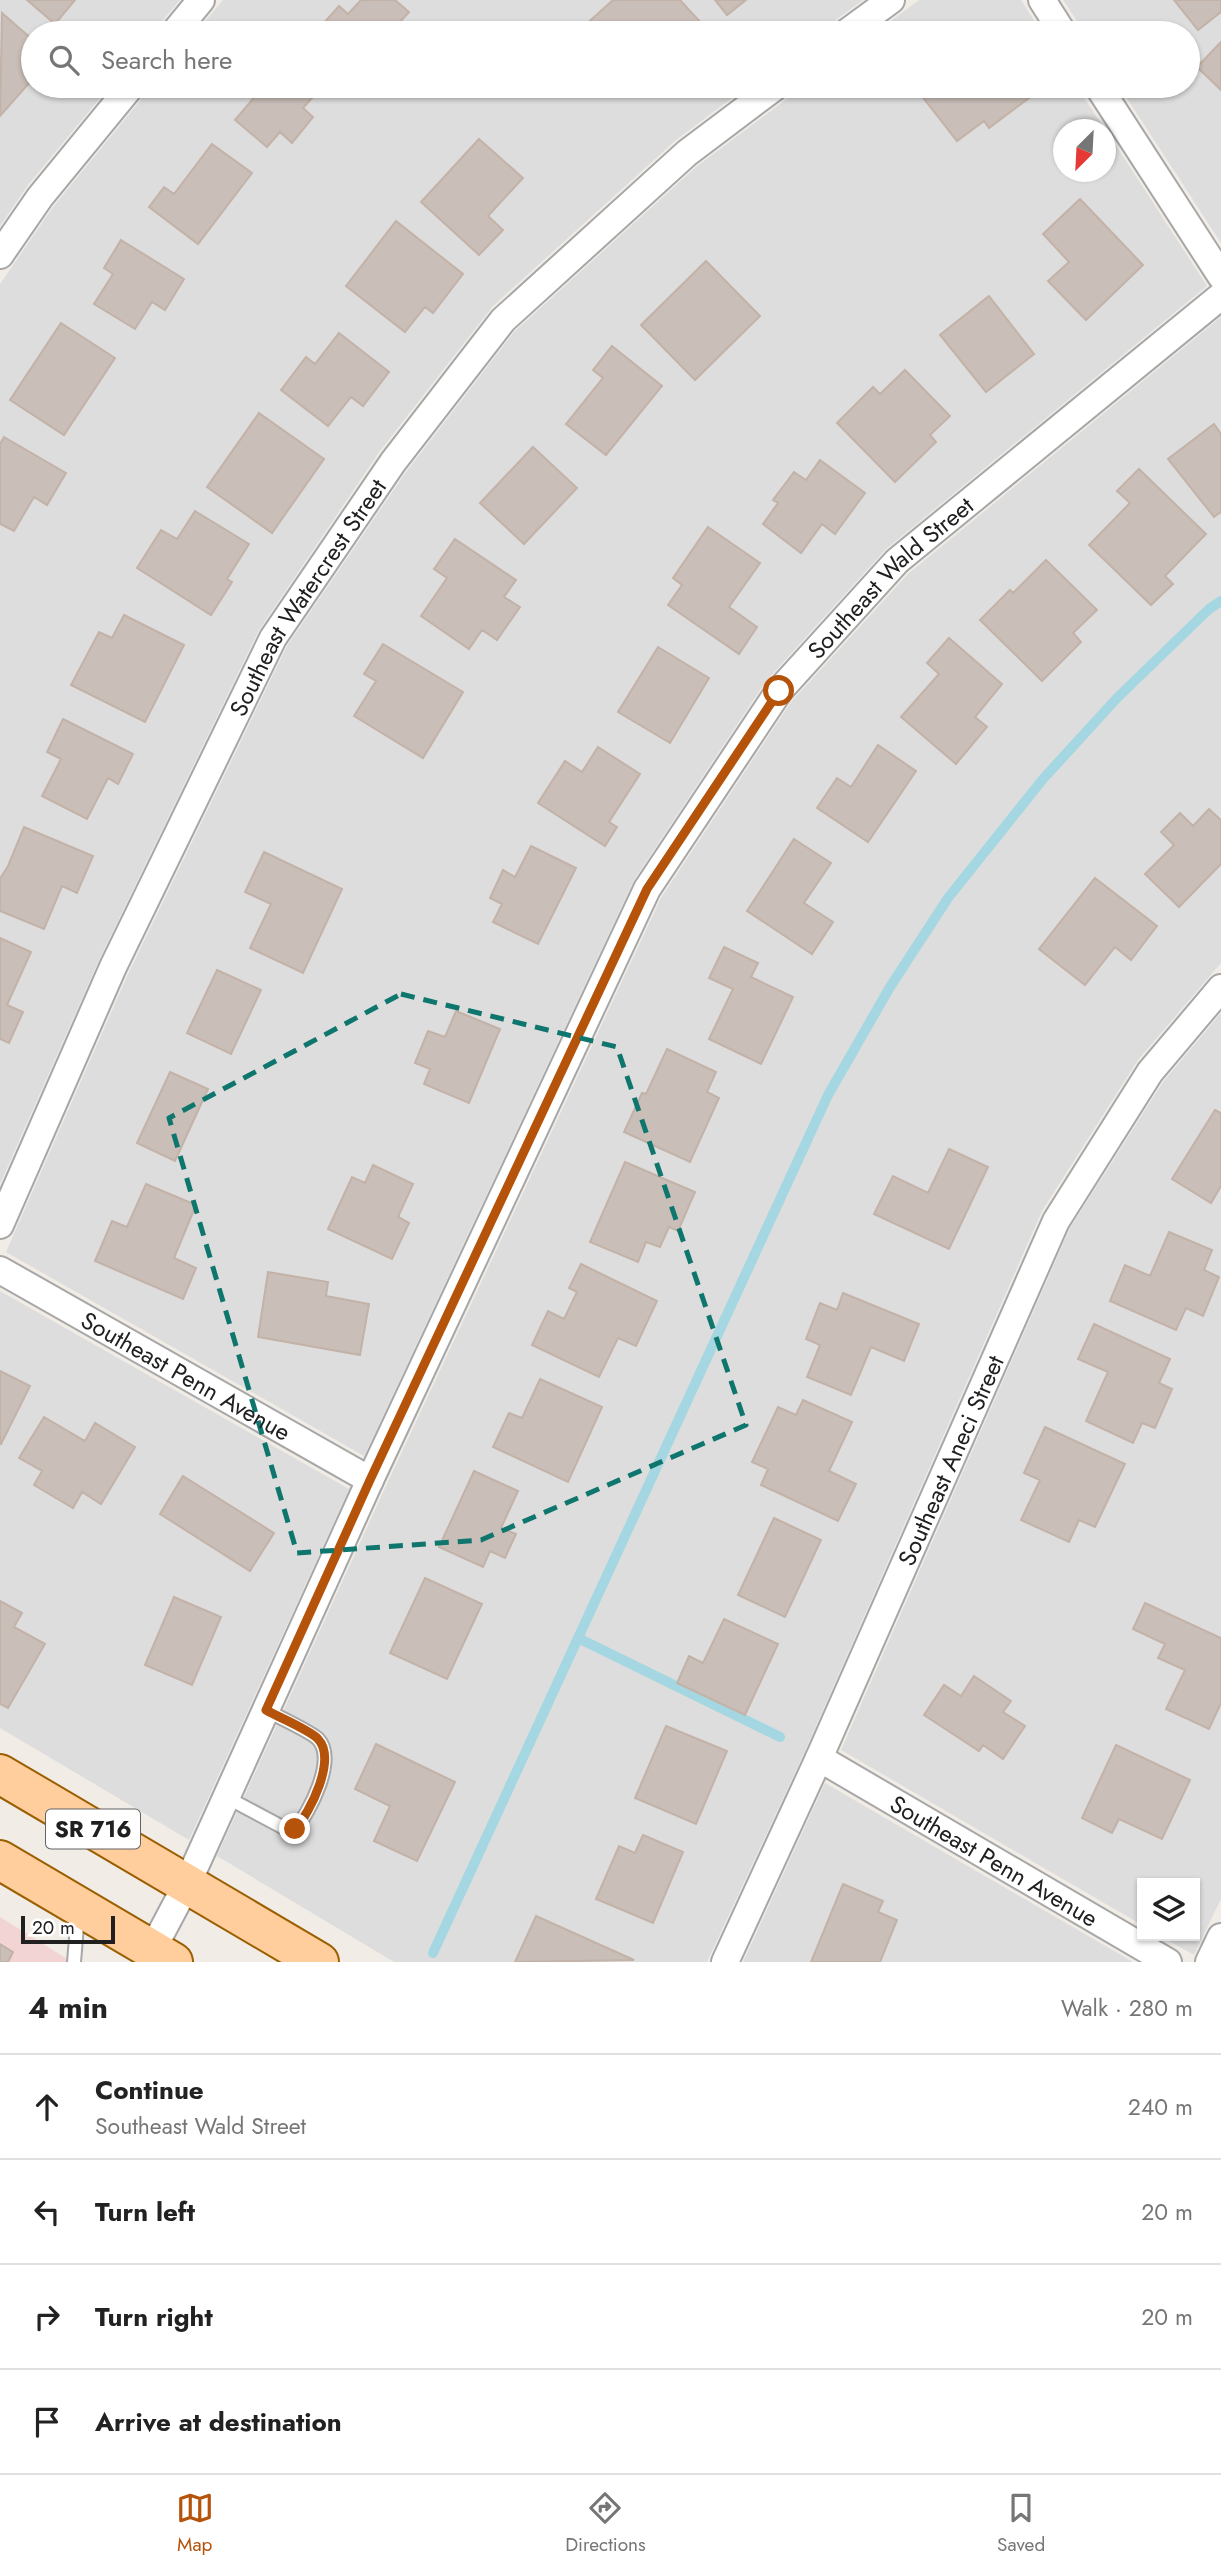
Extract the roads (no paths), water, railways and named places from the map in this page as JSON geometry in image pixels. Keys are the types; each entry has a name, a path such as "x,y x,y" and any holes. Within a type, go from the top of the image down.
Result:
{"main road":[{"name":"SR 716","path":"0,1774 319,1962"},
{"name":"SR 716","path":"0,1860 162,1956"}],"street":[{"path":"184,21 201,0"},
{"path":"862,21 891,0"},
{"path":"1042,0 1055,21"},
{"path":"0,254 40,197 121,98"},
{"name":"Southeast Watercrest Street","path":"0,1225 113,967 273,638 393,462 503,320 687,153 760,98"},
{"path":"1106,98 1221,276"},
{"name":"Southeast Wald Street","path":"162,1956 187,1884 370,1480 647,889 779,691 897,561 1221,296"},
{"name":"Southeast Aneci Street","path":"725,1962 819,1758 1056,1221 1150,1072 1221,988"},
{"name":"Southeast Penn Avenue","path":"0,1270 370,1480"},
{"name":"Southeast Penn Avenue","path":"819,1758 1168,1962"},
{"path":"1209,1962 1221,1937"}],"lane":[{"path":"226,1797 286,1829 295,1829 302,1821 323,1776 325,1751 318,1739 266,1710"},
{"path":"74,1962 79,1906"}],"waterway":[{"path":"433,1953 828,1095 890,987 948,898 1043,779 1117,698 1209,609 1221,601"},
{"path":"578,1638 780,1737"}]}
